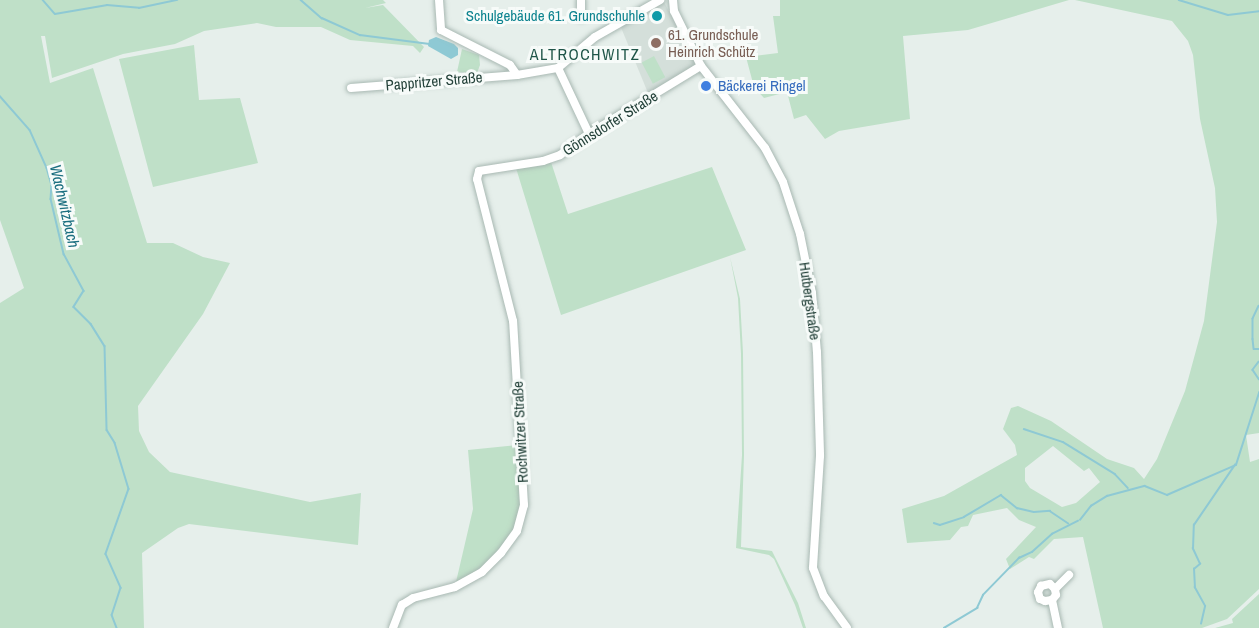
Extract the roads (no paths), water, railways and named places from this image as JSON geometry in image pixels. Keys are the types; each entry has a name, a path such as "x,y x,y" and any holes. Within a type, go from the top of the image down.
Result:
{"street":[{"path":"439,0 441,30 510,65 517,75 558,68 583,46 660,0"},
{"path":"580,0 581,17"},
{"name":"Hutbergstraße","path":"673,0 674,11 701,66 765,148 783,182 800,234 812,293 817,352 820,456 813,568 824,596 847,628"},
{"name":"Gönnsdorfer Straße","path":"479,171 551,159 701,66"},
{"path":"558,68 589,134"},
{"name":"Pappritzer Straße","path":"351,88 517,75"},
{"name":"Rochwitzer Straße","path":"393,628 402,605 413,598 455,587 482,572 501,553 517,531 524,505 513,321 477,179 479,171"},
{"path":"1055,589 1069,575"},
{"path":"1048,584 1055,589 1056,595 1052,600 1042,600 1039,589 1048,584"},
{"path":"1052,600 1058,628"}],"water":[{"path":"436,37 454,44 458,48 458,55 451,59 428,46 429,40"}],"waterway":[{"path":"43,0 55,14 107,5 139,8 177,0"},
{"path":"301,0 322,18 360,35 429,44"},
{"path":"1179,0 1228,15 1259,11"},
{"name":"Wachwitzbach","path":"0,96 30,130 47,168 52,185 51,199 64,254 84,291 74,307 91,324 105,346 107,430 115,443 129,489 106,554 121,588 112,615 117,628"},
{"path":"1259,306 1253,319 1254,349 1259,349"},
{"path":"1259,362 1253,370 1259,379"},
{"path":"1080,520 1091,506 1107,496 1145,486 1167,495 1236,465 1259,393"},
{"path":"1024,429 1063,442 1115,474 1128,488"},
{"path":"1201,624 1205,606 1195,588 1194,569 1200,564 1193,549 1194,525 1235,465"},
{"path":"934,523 940,525 964,517 1001,495 1017,508 1034,512 1050,511 1068,523"},
{"path":"944,628 977,608 983,595 1019,558 1032,552 1052,534 1078,521"}],"place":[{"name":"Schulgebäude 61. Grundschuhle","path":"657,16"},
{"name":"61. Grundschule Heinrich Schütz","path":"656,43"},
{"name":"Bäckerei Ringel","path":"706,86"}],"district":[{"name":"ALTROCHWITZ","path":"585,54"}]}
